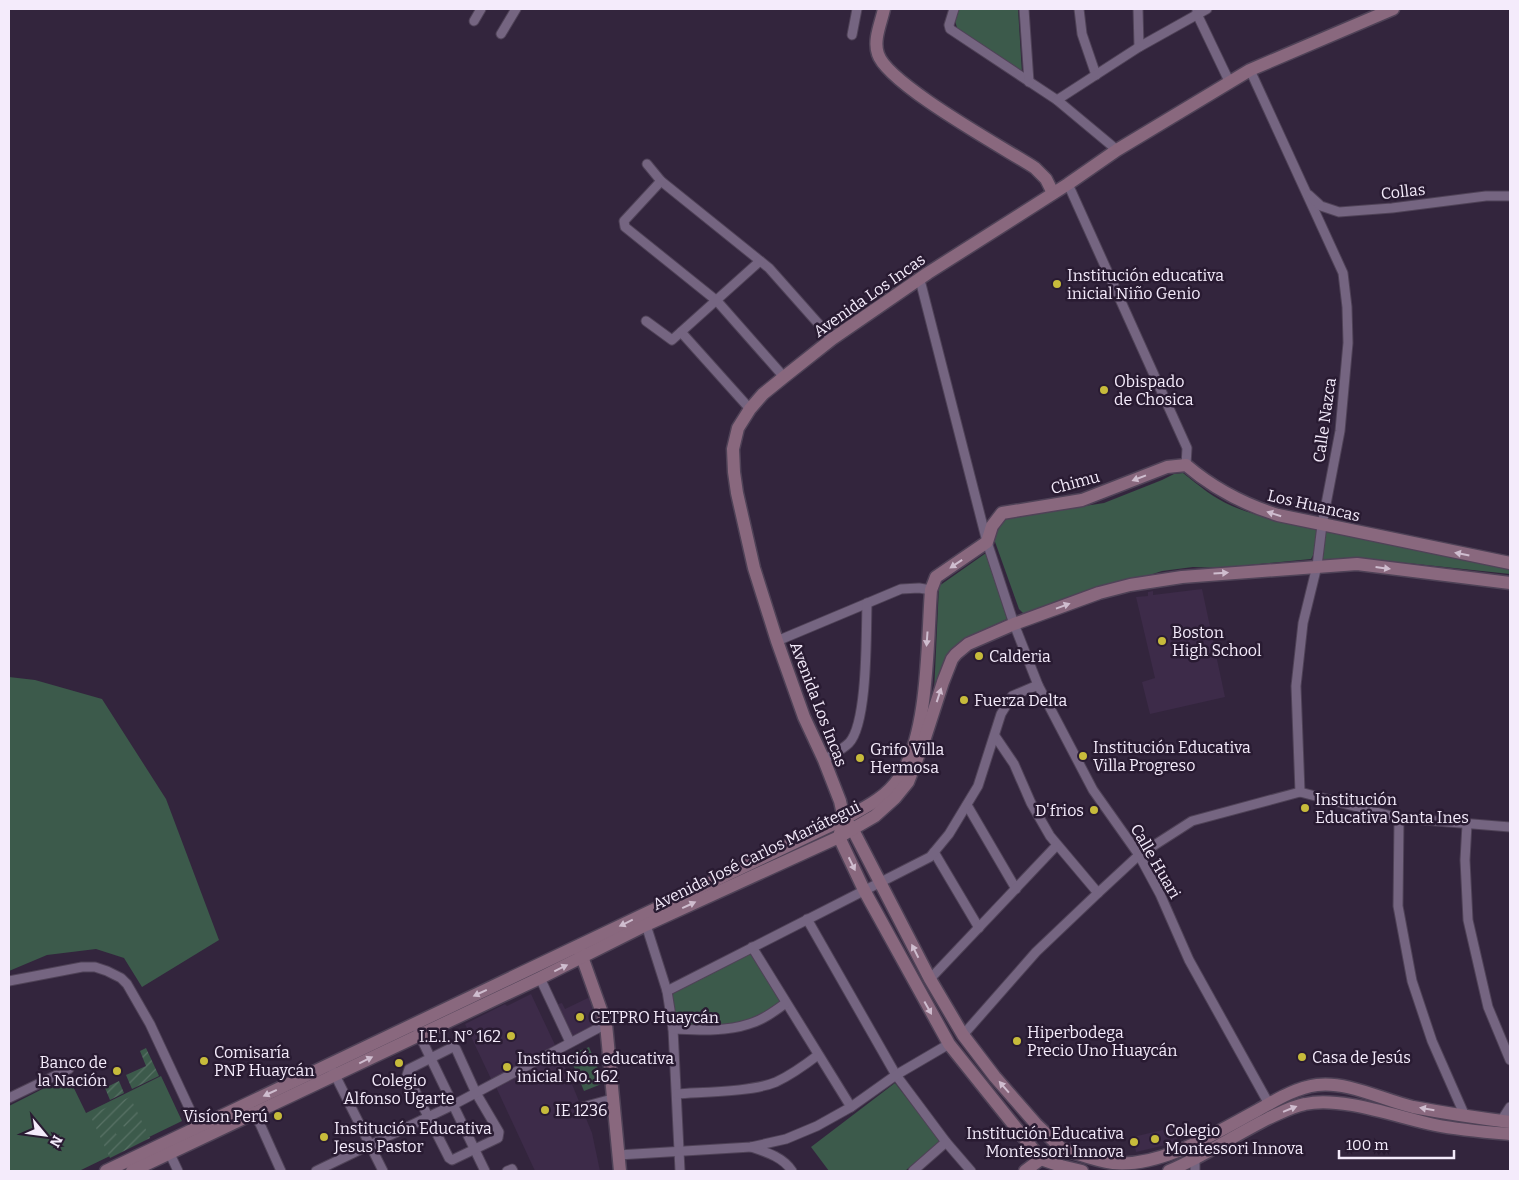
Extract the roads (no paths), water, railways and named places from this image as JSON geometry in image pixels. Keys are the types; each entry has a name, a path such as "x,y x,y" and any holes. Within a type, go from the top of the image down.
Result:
{"main road":[{"path":"884,9 876,45 878,56 890,73 923,98 1035,168 1046,179 1053,193"},
{"name":"Avenida Los Incas","path":"1062,1148 1024,1110 995,1077 963,1035 930,979 848,824 824,760 804,717 754,568 734,472 733,449 738,428 750,409 763,394 832,338 1117,150 1250,70 1385,10"},
{"name":"Los Huancas","path":"1186,466 1220,491 1253,507 1278,515 1510,563"},
{"name":"Chimu","path":"987,542 992,526 1002,513 1082,500 1167,467 1186,466"},
{"path":"931,590 936,577 987,542"},
{"name":"Avenida José Carlos Mariátegui","path":"106,1171 198,1127 250,1108 332,1070 848,824 875,816 895,798 908,782 952,659 968,644 1014,624 1099,593 1130,585 1211,574 1357,564 1510,583"},
{"name":"Avenida José Carlos Mariátegui","path":"417,1029 540,978 580,952 646,925 839,837 848,824 888,792 900,778 912,752 920,724 931,590"},
{"path":"839,837 864,890 949,1044 1041,1159 1056,1169 1082,1171"},
{"path":"580,952 606,1024 620,1171"},
{"path":"1025,1171 1041,1159 1062,1148 1112,1163 1144,1162 1193,1145 1296,1089 1318,1084 1345,1087 1411,1106 1506,1121"},
{"path":"1169,1171 1195,1165 1246,1129 1302,1104 1322,1101 1341,1103 1437,1126 1510,1134"},
{"name":"Avenida José Carlos Mariátegui","path":"132,1171 199,1140 250,1108"},
{"path":"1056,1169 1062,1148"}],"street":[{"path":"474,21 481,9"},
{"path":"501,34 516,9"},
{"path":"852,35 857,9"},
{"path":"954,9 949,25 950,29 1057,100 1117,150"},
{"path":"1024,9 1029,82"},
{"path":"1079,9 1082,34 1096,75"},
{"path":"1138,9 1139,47"},
{"path":"1057,100 1197,11 1207,9"},
{"path":"1197,11 1229,81"},
{"name":"Calle Nazca","path":"1250,70 1343,274 1346,307 1348,343 1340,432 1322,524 1317,566 1304,623 1296,686 1300,792"},
{"path":"647,164 660,181 769,268 832,338"},
{"path":"660,181 624,220 625,227 716,301 784,377"},
{"path":"1068,184 1186,448 1186,466"},
{"name":"Collas","path":"1306,192 1321,206 1339,212 1392,208 1486,196 1510,196"},
{"path":"646,321 672,340 760,262"},
{"name":"Calle Huari","path":"920,280 987,542 1014,624 1038,685 1093,790 1140,855 1160,894 1189,960 1269,1104"},
{"path":"681,332 750,409"},
{"path":"777,641 901,589 919,588 931,590"},
{"path":"824,760 850,742 857,731 863,701 867,603"},
{"path":"667,991 930,857 949,834 978,786 1001,714 1012,696 1038,685"},
{"path":"995,736 1014,764 1050,836 1098,893"},
{"path":"963,1035 1036,952 1098,893 1140,855 1192,821 1300,792 1399,818 1510,827"},
{"path":"967,805 1016,889"},
{"path":"1399,818 1398,906 1412,981 1432,1041 1465,1116"},
{"path":"1467,824 1465,860 1468,920 1488,1007 1510,1060"},
{"path":"930,979 1057,844"},
{"path":"934,852 979,928"},
{"path":"807,919 896,1075 946,1142 971,1171"},
{"path":"646,925 667,991 677,1094 680,1171"},
{"path":"752,947 851,1107"},
{"path":"9,981 82,966 107,970 120,978 127,984 150,1024 198,1127 199,1140"},
{"path":"540,978 570,1042"},
{"path":"672,1030 732,1029 751,1024 770,1015 786,1003"},
{"path":"316,1171 428,1118 606,1024"},
{"path":"417,1029 485,1171"},
{"path":"618,1155 751,1147 786,1139 817,1126 851,1107 896,1075 949,1044"},
{"path":"451,1048 455,1048 476,1093 499,1132 498,1138 450,1160 407,1075 409,1069 431,1058 451,1048"},
{"path":"677,1094 746,1088 775,1082 802,1068 818,1055"},
{"path":"9,1098 69,1069"},
{"path":"332,1070 382,1171"},
{"path":"583,1107 612,1099"},
{"path":"1506,1121 1510,1107"},
{"path":"250,1108 260,1124 281,1171"},
{"path":"913,1171 946,1142"},
{"path":"751,1147 774,1155 788,1165 792,1171"},
{"path":"170,1154 178,1171"},
{"path":"507,1171 512,1169 513,1171"}],"place":[{"name":"Institución educativa inicial Niño Genio","path":"1057,284"},
{"name":"Obispado de Chosica","path":"1104,390"},
{"name":"Boston High School","path":"1162,641"},
{"name":"Calderia","path":"979,656"},
{"name":"Fuerza Delta","path":"964,700"},
{"name":"Institución Educativa Villa Progreso","path":"1083,756"},
{"name":"Grifo Villa Hermosa","path":"860,758"},
{"name":"Institución Educativa Santa Ines","path":"1305,808"},
{"name":"D'frios","path":"1094,810"},
{"name":"CETPRO Huaycán","path":"580,1017"},
{"name":"I.E.I. N° 162","path":"511,1036"},
{"name":"Hiperbodega Precio Uno Huaycán","path":"1017,1041"},
{"name":"Casa de Jesús","path":"1302,1057"},
{"name":"Comisaría PNP Huaycán","path":"204,1061"},
{"name":"Colegio Alfonso Ugarte","path":"399,1063"},
{"name":"Institución educativa inicial No. 162","path":"507,1067"},
{"name":"Banco de la Nación","path":"117,1071"},
{"name":"IE 1236","path":"545,1110"},
{"name":"Visíon Perú","path":"278,1116"},
{"name":"Institución Educativa Jesus Pastor","path":"324,1137"},
{"name":"Colegio Montessori Innova","path":"1155,1139"},
{"name":"Institución Educativa Montessori Innova","path":"1134,1142"}]}
